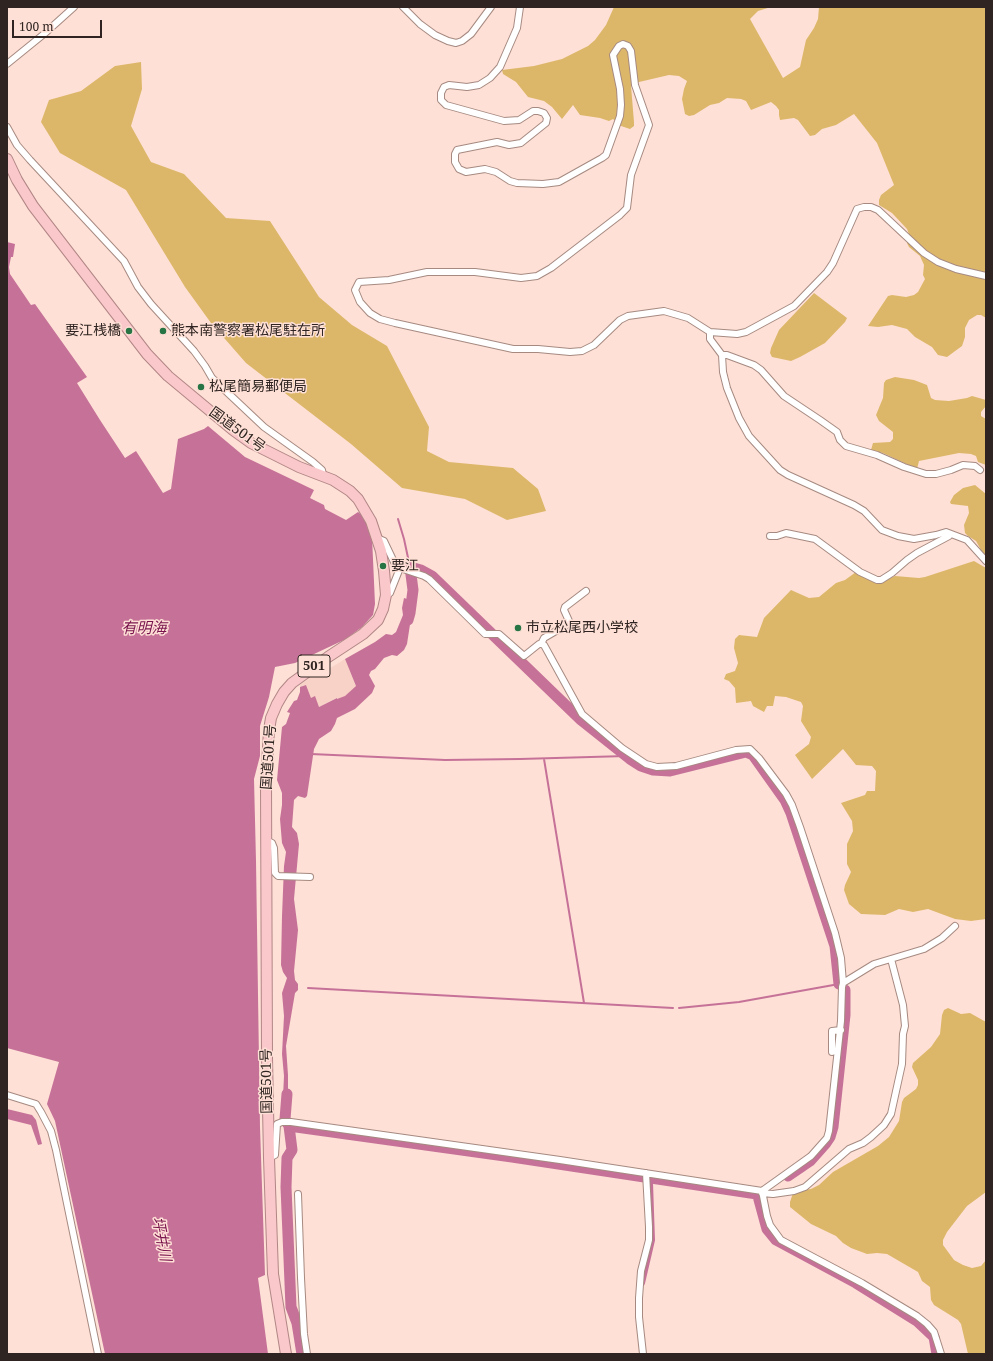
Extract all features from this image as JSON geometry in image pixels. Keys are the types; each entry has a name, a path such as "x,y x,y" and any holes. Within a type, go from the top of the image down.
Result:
{"highway":[{"name":"国道501号","path":"7,159 17,180 37,212 147,354 168,376 251,443 299,468 323,476 343,486 358,499 371,521 377,538 384,571 386,595 383,609 378,620 372,627 300,676 284,692 271,718 267,745 267,1057 269,1158 273,1274 286,1354"}],"street":[{"path":"7,64 74,7"},
{"path":"404,7 420,24 435,35 448,41 456,42 462,41 471,34 491,7"},
{"path":"520,7 517,28 500,67 490,78 479,85 468,87 449,85 444,87 441,93 441,100 446,105 504,121 519,120 534,111 538,111 544,113 547,118 546,123 521,143 509,145 497,142 457,150 455,154 455,162 459,169 466,172 485,169 496,172 510,181 517,183 543,184 559,182 602,158 606,155 620,116 620,89 613,55 619,46 623,44 628,46 631,51 635,85 649,126 631,175 626,208 620,215 551,268 537,276 521,278 475,272 427,272 389,280 359,282 355,290 360,302 370,313 380,319 514,349 538,349 570,352 594,346 620,320 628,316 654,312 664,311 688,318 710,332 738,334 746,332 794,306 827,272 833,263 857,209 864,207 871,207 878,210 924,253 938,262 956,269 986,276"},
{"path":"7,127 17,145 30,160 124,261 138,287 151,304 194,351 212,378 264,427 313,462 322,470 323,476"},
{"path":"710,332 710,339 722,356 723,372 727,388 739,418 749,436 780,470 854,505 864,511 882,530 898,536 914,539 946,532 962,537 986,561"},
{"path":"722,356 727,355 761,370 784,396 837,432 840,440 846,446 877,455 904,467 926,474 936,474 963,465 975,466 980,470"},
{"path":"770,536 777,536 786,533 815,539 860,572 877,580 881,580 917,553 949,536 949,534"},
{"path":"377,538 384,541 394,562 402,569 429,579 485,634 499,634 524,656 541,644 544,638 568,624 569,621 564,610 565,607 586,590"},
{"path":"386,595 390,593 402,569"},
{"path":"541,644 544,645 582,714 622,748 646,764 657,767 666,767 736,750 750,749 755,752 790,800 835,933 841,958 843,983 840,1030 827,1138 811,1156 762,1192"},
{"path":"266,840 272,843 274,848 275,872 278,876 310,877"},
{"path":"843,983 874,964 924,949 942,938 955,926"},
{"path":"269,1158 275,1155 277,1124 282,1122 291,1122 560,1160 646,1176 773,1194 794,1191 805,1187 849,1149 863,1143 871,1137 884,1125 891,1114 902,1064 903,1034 905,1026 903,1005 891,959"},
{"path":"832,1052 832,1031 840,1030"},
{"path":"7,1095 36,1104 51,1131 98,1354"},
{"path":"643,1354 639,1317 639,1282 647,1251 649,1227 646,1176"},
{"path":"762,1192 770,1225 781,1240 862,1283 917,1316 934,1332 941,1354"},
{"path":"298,1194 304,1334 307,1354"}],"shaded area":[{"path":"614,7 771,7 758,11 750,19 783,78 800,67 806,40 818,19 819,7 986,7 986,318 981,315 977,315 969,320 965,328 965,337 962,346 947,357 938,355 932,347 915,337 907,329 892,325 878,327 868,326 888,296 892,295 906,297 914,295 918,292 925,279 923,275 924,265 920,256 909,247 907,243 909,234 907,229 892,213 879,205 881,195 894,185 877,143 854,114 836,125 822,129 815,135 810,136 798,120 794,118 780,120 779,110 771,102 751,110 746,101 727,98 719,103 710,105 694,115 689,116 685,114 682,99 687,81 679,76 669,75 639,82 631,86 634,126 630,129 621,126 613,119 609,121 580,115 573,105 562,119 552,107 544,101 528,97 516,82 503,74 502,70 534,66 562,59 588,46 595,40 606,25"},
{"path":"141,62 142,89 131,126 151,162 184,174 226,218 270,221 319,297 352,325 387,346 429,427 427,451 449,462 513,468 538,489 546,511 507,520 465,499 402,488 351,444 246,363 211,323 185,287 126,190 60,153 41,122 49,100 81,91 115,66"},
{"path":"814,293 847,318 845,322 825,343 800,357 791,361 772,357 770,353 771,348 779,330"},
{"path":"895,377 914,380 927,385 931,398 935,400 949,401 972,396 986,400 986,406 981,412 981,416 986,419 986,465 978,462 976,456 959,453 919,461 917,469 883,453 871,450 873,443 890,442 893,439 893,432 879,421 876,415 883,398 884,383 886,380"},
{"path":"975,485 986,494 986,559 976,541 965,533 964,525 969,513 968,506 951,504 950,502 954,495 963,488"},
{"path":"974,561 986,568 986,919 971,921 955,919 928,909 913,912 899,909 885,915 861,914 849,904 844,890 851,872 847,864 847,844 853,831 852,821 841,803 865,795 867,791 875,791 876,771 872,766 856,765 843,749 812,779 795,755 809,744 811,737 801,721 803,706 801,702 786,697 775,696 773,706 767,706 764,712 753,706 751,701 736,703 735,688 729,681 724,679 726,674 735,671 738,663 734,648 735,639 739,635 757,637 764,618 791,590 809,598 819,597 836,583 845,580 856,572 882,582 895,576 925,577"},
{"path":"345,659 356,686 345,697 337,700 336,698 319,707 311,698 306,685 300,687 300,685 316,673 319,675"},
{"path":"948,1008 961,1014 970,1013 986,1022 986,1192 967,1206 947,1232 943,1240 943,1245 954,1260 963,1265 972,1268 981,1266 986,1260 986,1354 968,1354 961,1324 958,1320 934,1305 931,1300 930,1287 922,1281 918,1272 887,1254 867,1254 851,1248 836,1236 811,1224 790,1207 793,1193 811,1189 819,1185 833,1172 878,1146 889,1137 899,1121 904,1098 916,1089 918,1085 918,1080 912,1067 913,1063 931,1047 940,1034 942,1015 944,1010"}],"water":[{"name":"有明海","path":"7,242 15,244 13,257 11,257 9,267 10,274 31,305 35,304 87,377 77,383 125,458 136,451 163,493 171,489 178,439 208,426 245,457 314,490 310,498 324,505 325,509 346,520 358,512 363,516 372,537 375,604 373,615 362,627 346,639 295,663 275,667 269,697 260,726 260,756 254,779 260,1127 265,1275 258,1278 268,1354 105,1354 55,1121 47,1104 59,1062 7,1048"},
{"path":"404,598 407,599 409,605 413,605 407,644 404,650 397,656 392,655 384,658 375,669 371,671 369,675 375,686 372,693 355,709 337,718 331,731 319,739 314,749 307,796 305,798 298,796 294,800 292,827 297,833 299,844 294,899 298,930 294,971 295,980 298,984 298,990 295,993 286,1046 288,1109 285,1110 283,1097 284,1076 282,1054 284,1016 282,993 287,978 281,965 284,866 286,852 282,843 280,819 282,793 277,780 282,727 286,724 290,713 287,712 294,701 297,700 300,687 306,685 311,698 315,696 319,707 337,698 345,696 356,686 345,659 386,634 392,635 396,632 403,615 402,608"},
{"path":"7,1109 32,1115 36,1120 42,1144 38,1145 31,1125 7,1119"}],"waterway":[{"path":"398,519 410,567"},
{"path":"408,620 413,590 410,567 421,570 432,576 581,720 641,766 653,770 670,771 746,752 753,755 785,800 791,813 835,946 839,984"},
{"path":"311,754 445,760 626,756"},
{"path":"544,759 584,1003"},
{"path":"679,1008 739,1002 839,984"},
{"path":"308,988 673,1008"},
{"path":"788,1176 810,1161 830,1137 833,1127 845,1015 845,990"},
{"path":"287,1094 285,1119 289,1126 292,1150 287,1158 286,1187 291,1307 297,1323 302,1354"},
{"path":"289,1126 512,1157 757,1194 767,1229 776,1240 856,1283 917,1321 934,1337 937,1354"},
{"path":"642,1283 652,1240 650,1183"}],"place":[{"name":"要江桟橋","path":"129,331"},
{"name":"熊本南警察署松尾駐在所","path":"163,331"},
{"name":"松尾簡易郵便局","path":"201,387"},
{"name":"要江","path":"383,566"},
{"name":"市立松尾西小学校","path":"518,628"}],"water label":[{"name":"坪井川","path":"161,1239"}]}
